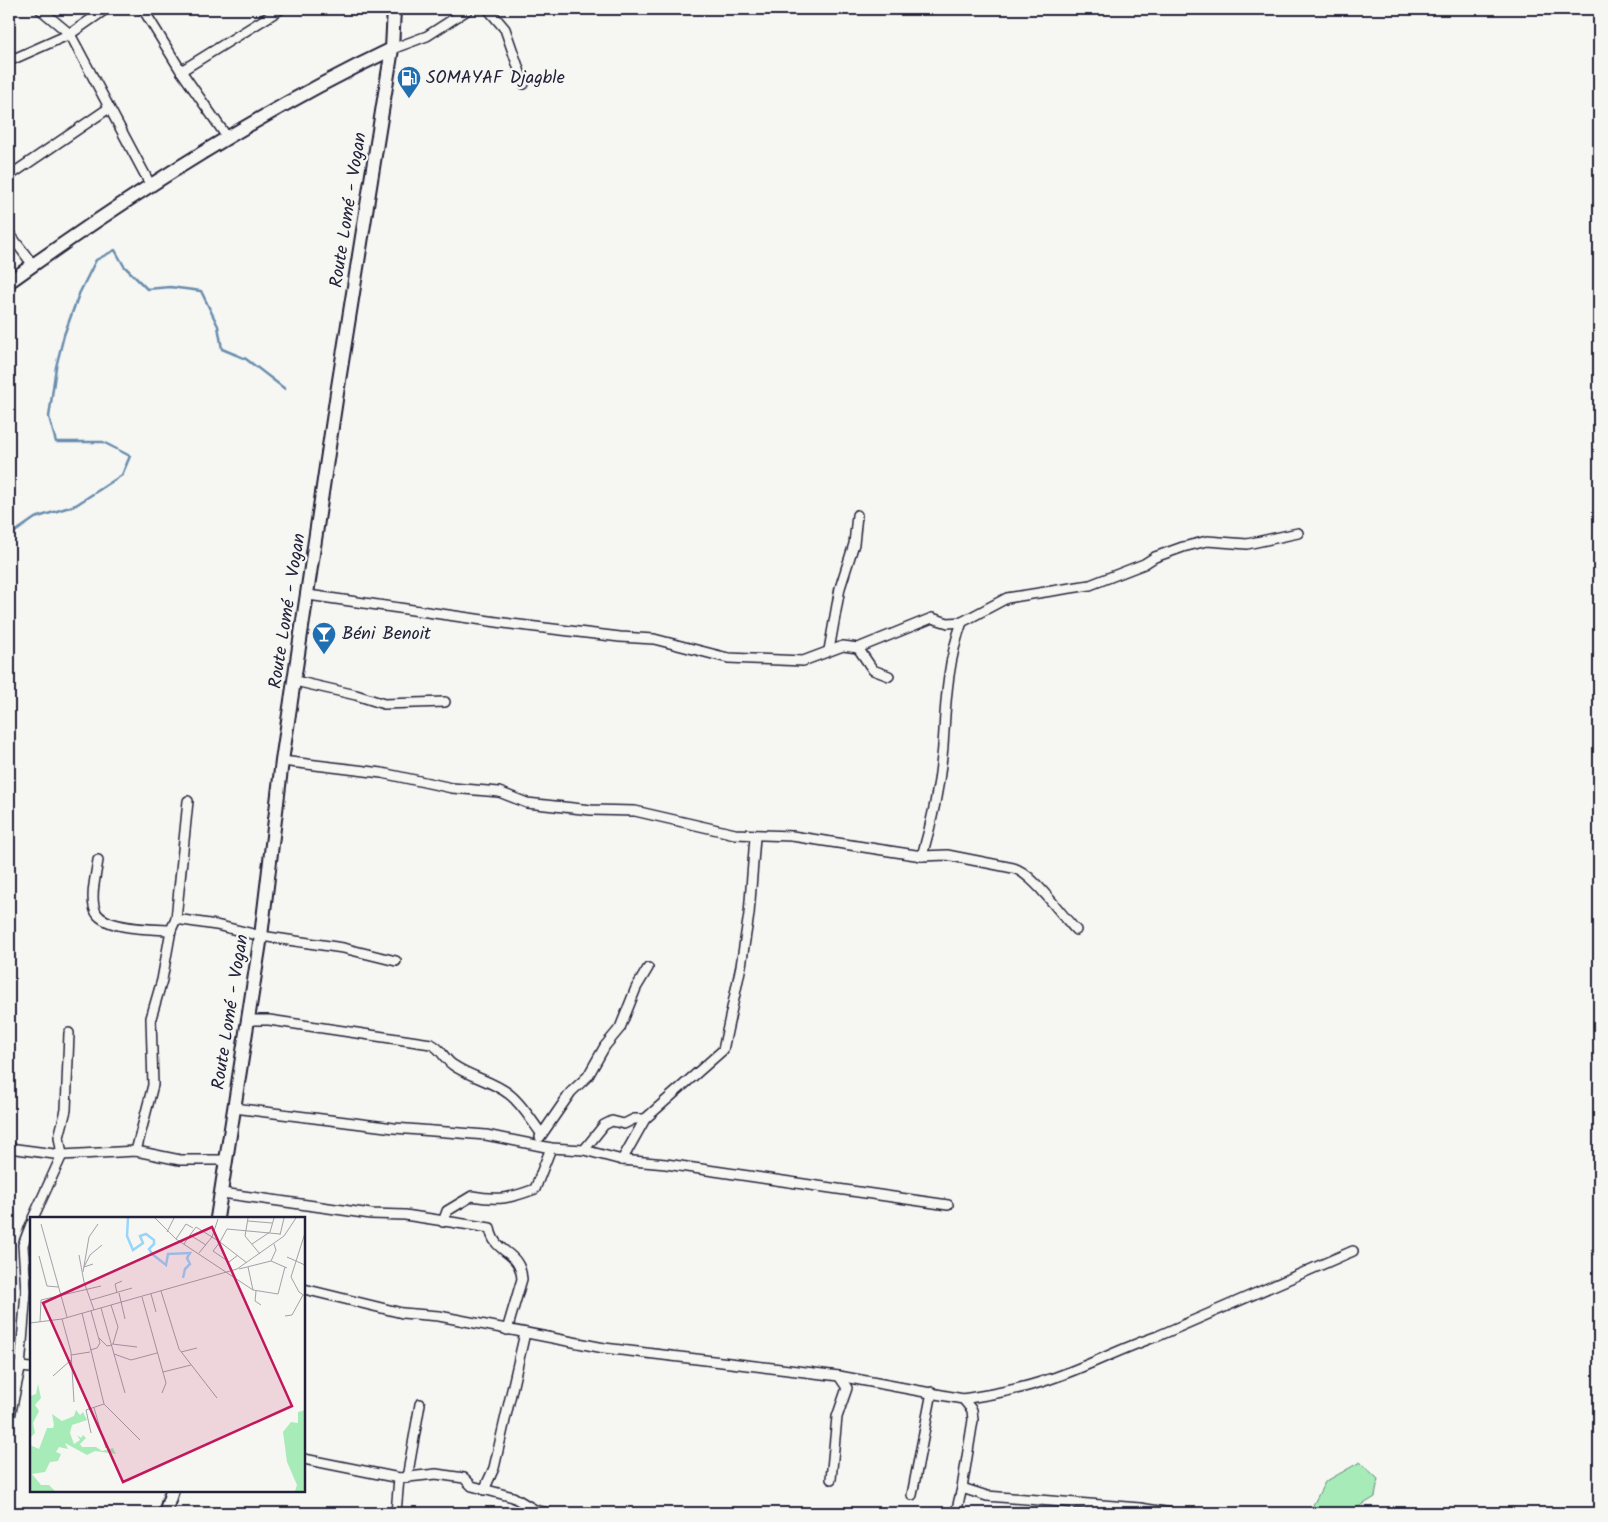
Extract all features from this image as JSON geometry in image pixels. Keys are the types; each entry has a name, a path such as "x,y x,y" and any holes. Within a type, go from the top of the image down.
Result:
{"main road":[{"name":"Route Lomé - Vogan","path":"218,1217 261,936 282,761 337,393 392,49 394,9"},
{"path":"9,282 150,184 227,137 392,49"},
{"path":"165,1513 172,1492"}],"street":[{"path":"40,9 70,34 150,184"},
{"path":"9,61 70,34 106,9"},
{"path":"143,9 181,71 227,137"},
{"path":"181,71 281,9"},
{"path":"392,49 427,36 469,9"},
{"path":"488,9 505,29 524,84"},
{"path":"9,176 109,108"},
{"path":"9,233 33,265"},
{"path":"829,650 840,588 854,544 857,515"},
{"path":"308,595 547,628 654,639 728,658 803,661 843,646 858,648 932,618 948,623 962,622 1007,598 1090,585 1183,547 1207,541 1247,544 1298,533"},
{"path":"922,856 937,796 949,673 954,646 962,622"},
{"path":"858,648 873,670 889,676"},
{"path":"295,681 356,695 384,704 444,702"},
{"path":"282,761 382,773 452,788 499,792 527,803 591,810 636,811 755,837 792,836 922,856 946,855 1017,869 1034,883 1076,930"},
{"path":"136,1151 153,1085 151,1018 162,980 171,930 176,919 188,801"},
{"path":"622,1160 645,1119 723,1050 745,940 755,837"},
{"path":"98,860 94,897 95,912 99,916 132,929 171,930"},
{"path":"176,919 216,925 261,936 343,948 396,961"},
{"path":"538,1144 540,1133 571,1092 588,1076 605,1046 620,1028 636,988 648,968"},
{"path":"248,1020 269,1020 431,1044 436,1046 450,1063 462,1071 508,1093 522,1108 540,1133"},
{"path":"33,1217 62,1155 60,1137 66,1110 70,1032"},
{"path":"234,1108 394,1128 486,1135 551,1148 584,1150 622,1160 666,1164 948,1205"},
{"path":"584,1150 604,1125 612,1121 624,1124 634,1119 645,1119"},
{"path":"9,1148 62,1155 136,1151 180,1160 226,1160"},
{"path":"443,1222 447,1211 472,1196 491,1200 509,1199 536,1189 551,1148"},
{"path":"222,1193 371,1214 405,1215 490,1228 491,1237 499,1247 520,1264 522,1280 507,1330"},
{"path":"9,1421 20,1368 26,1291 23,1246 30,1227"},
{"path":"305,1289 402,1313 439,1316 604,1348 839,1376 964,1399 1005,1392 1050,1379 1128,1346 1158,1336 1353,1252"},
{"path":"484,1490 494,1468 525,1333"},
{"path":"9,1366 30,1368"},
{"path":"831,1479 837,1417 847,1388 839,1376"},
{"path":"912,1495 932,1392"},
{"path":"956,1513 973,1420 972,1410 964,1399"},
{"path":"396,1513 420,1404"},
{"path":"305,1459 403,1478 436,1474 464,1478 472,1486 513,1497 535,1510 549,1513"},
{"path":"962,1488 987,1496 1140,1508 1171,1513"},
{"path":"524,1504 530,1513"}],"green space":[{"path":"1360,1462 1378,1479 1375,1497 1349,1513 1309,1513 1325,1482"}],"waterway":[{"path":"9,536 35,518 76,505 122,475 130,456 103,442 56,442 49,417 56,367 64,335 79,294 96,260 115,250 124,266 147,289 170,287 201,291 218,326 222,349 246,359 285,389"}],"place":[{"name":"SOMAYAF Djagble","path":"409,99"},
{"name":"Béni Benoit","path":"324,655"}]}
